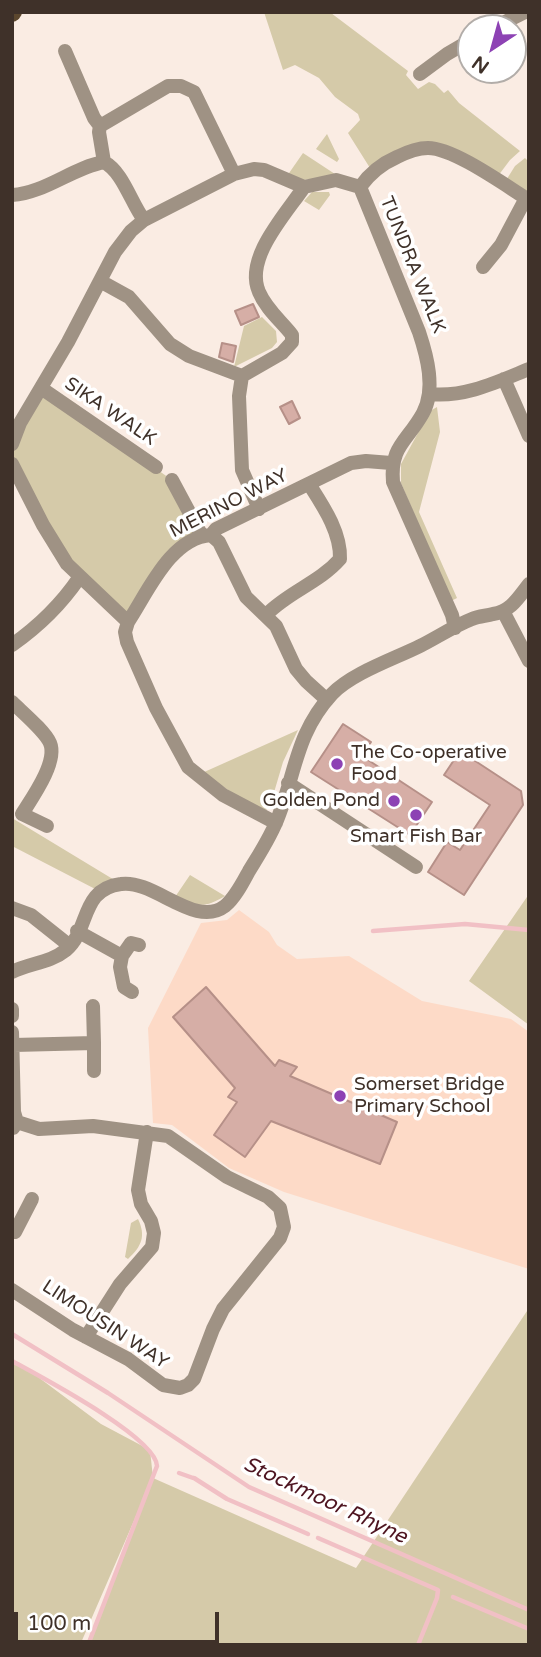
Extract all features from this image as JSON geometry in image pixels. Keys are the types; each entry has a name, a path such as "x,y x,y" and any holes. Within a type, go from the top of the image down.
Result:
{"street":[{"path":"420,74 457,48"},
{"path":"65,51 100,126 104,162 116,171 144,220"},
{"path":"100,126 168,86 181,86 194,92 234,174"},
{"path":"12,444 26,413 124,239 144,220 234,174 254,169 264,170 304,187 336,180 360,187 368,175 390,160 426,148 448,153 527,199 501,245 482,267"},
{"path":"12,195 29,192 91,164 104,162"},
{"path":"242,376 282,353 292,342 292,335 259,293 255,274 264,247 304,187"},
{"name":"TUNDRA WALK","path":"360,187 423,343 429,394"},
{"path":"100,281 130,297 170,344 189,356 242,376"},
{"path":"455,628 443,594 397,495 391,463 423,413 429,394 443,396 464,393 529,369"},
{"path":"242,376 239,396 242,470 259,509"},
{"path":"504,379 529,436"},
{"name":"SIKA WALK","path":"41,388 156,467"},
{"path":"12,405 26,413"},
{"name":"MERINO WAY","path":"128,622 172,555 216,529 351,463 391,463"},
{"path":"12,464 54,544 79,578 128,622 125,632 127,642 156,708 188,767 223,795 276,824"},
{"path":"173,480 207,535 219,542 246,597 276,626 296,669 327,700"},
{"path":"266,615 278,602 324,575 340,559 334,530 309,484"},
{"path":"12,645 40,625 65,599 79,578"},
{"path":"12,972 44,962 70,946 87,909 98,894 107,888 121,884 142,886 197,911 218,910 227,905 276,824 299,748 335,691 473,619 503,611 515,602 529,584"},
{"path":"503,611 529,662"},
{"path":"12,702 50,743 52,758 22,814 47,826"},
{"path":"288,783 416,867"},
{"path":"12,908 31,915 70,946"},
{"path":"77,931 122,956"},
{"path":"132,992 124,987 120,967 122,956 131,943 139,945"},
{"path":"93,1006 94,1071"},
{"path":"12,1009 12,1016"},
{"path":"15,1126 13,1038 94,1043"},
{"name":"LIMOUSIN WAY","path":"12,1290 86,1337 128,1359 163,1385 180,1388 188,1385 199,1369 213,1329 223,1310 265,1259 280,1238 284,1227 280,1208 268,1197 228,1177 168,1136 93,1126 39,1129 15,1126"},
{"path":"86,1337 120,1284 152,1247 154,1233 138,1190 147,1132"},
{"path":"12,1231 15,1232 32,1199"}],"shaded area":[{"path":"264,12 331,13 408,71 406,75 418,89 429,82 444,93 448,90 459,103 520,151 498,176 439,147 370,168 348,133 360,120 358,114 335,97 319,78 295,65 283,70"},
{"path":"327,134 339,159 337,162 316,149"},
{"path":"303,153 338,176 295,181 287,176"},
{"path":"525,158 529,162 529,197 505,182 515,166"},
{"path":"312,192 329,192 330,195 319,210 304,201"},
{"path":"262,317 276,331 277,342 272,348 234,367 244,326"},
{"path":"41,388 172,480 202,536 186,545 128,622 79,578 12,464 12,444"},
{"path":"437,407 440,432 419,512 457,598 451,601 401,483 401,464 430,411"},
{"path":"298,730 283,762 270,806 266,810 251,805 202,773"},
{"path":"12,818 121,884 101,892 12,846"},
{"path":"190,875 225,896 200,905 175,897"},
{"path":"529,894 529,1025 469,981"},
{"name":"Somerset Bridge Primary School","path":"239,910 269,932 277,945 297,959 349,956 422,1001 511,1019 529,1032 529,1269 284,1192 229,1168 172,1125 153,1123 148,1028 201,923 227,920"},
{"path":"138,1219 142,1231 141,1240 137,1250 128,1259 125,1257 131,1223"},
{"path":"529,1308 529,1645 88,1645 143,1500 80,1645 12,1645 12,1362 30,1371 101,1424 150,1450 153,1478 356,1568"}],"building":[{"path":"253,304 259,317 241,325 235,311"},
{"path":"222,343 236,346 233,362 219,357"},
{"path":"292,401 300,418 289,424 280,407"},
{"path":"343,724 371,742 362,756 432,802 410,835 311,772"},
{"path":"460,751 521,791 523,805 464,895 428,872 447,842 460,850 490,805 444,775"},
{"path":"206,987 275,1066 279,1060 297,1067 290,1076 397,1122 380,1164 271,1121 245,1157 214,1135 237,1102 228,1097 235,1088 173,1017"}],"waterway":[{"path":"373,931 465,924 529,930"},
{"name":"Stockmoor Rhyne","path":"12,1334 108,1393 249,1487 529,1610"},
{"path":"12,1361 118,1424 152,1454 157,1466 88,1645"},
{"path":"179,1473 196,1479 194,1478 227,1499 308,1534"},
{"path":"318,1538 438,1590 418,1645"},
{"path":"453,1597 529,1629"}],"place":[{"name":"The Co-operative Food","path":"337,764"},
{"name":"Golden Pond","path":"394,801"},
{"name":"Smart Fish Bar","path":"416,815"},
{"name":"Somerset Bridge Primary School","path":"340,1096"}]}
